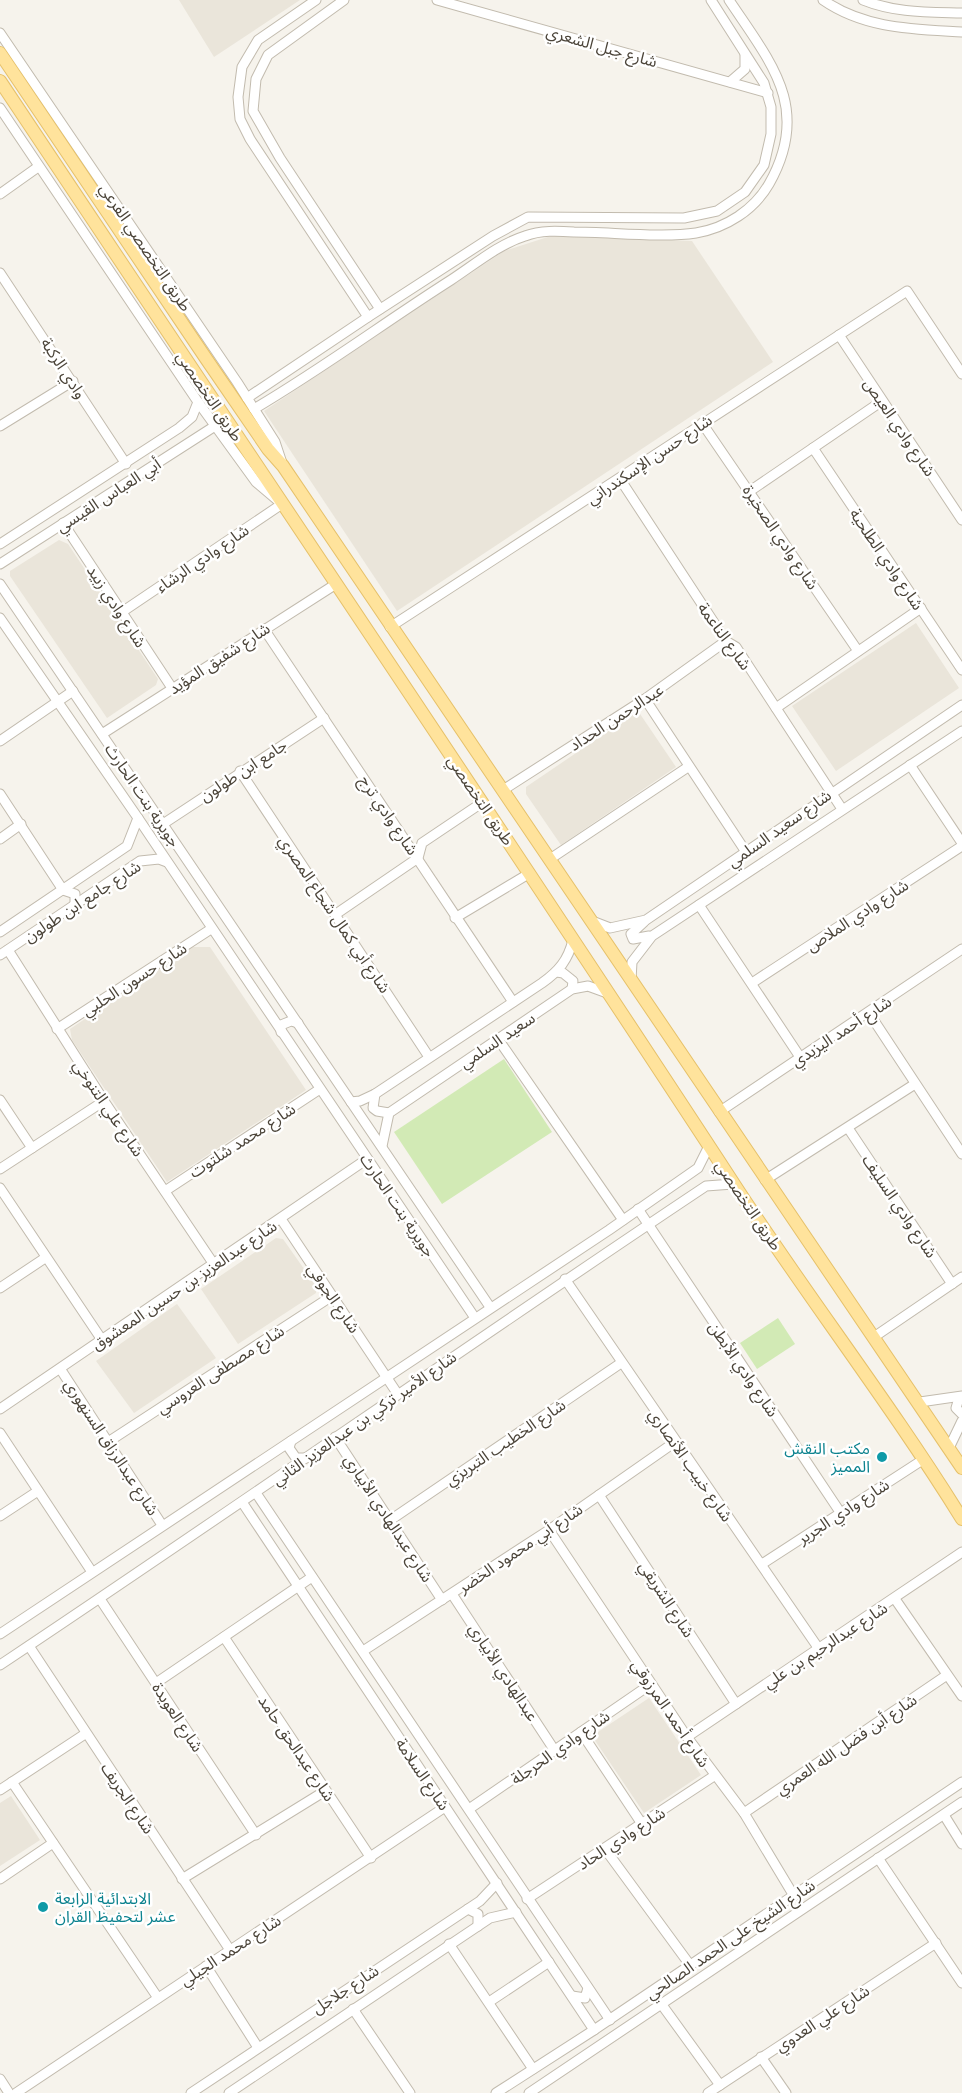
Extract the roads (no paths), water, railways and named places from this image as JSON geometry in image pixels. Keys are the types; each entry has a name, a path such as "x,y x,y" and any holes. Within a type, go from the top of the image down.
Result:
{"main road":[{"name":"طريق التخصصي","path":"0,53 268,450 283,466 390,627 550,859 765,1180 920,1402 962,1468"},
{"name":"طريق التخصصي","path":"0,81 483,802 733,1184 924,1459 962,1519"}],"street":[{"path":"316,0 258,40 242,67 238,97 240,119 250,140 368,316"},
{"path":"344,0 268,55 256,79 253,111 280,158 380,309"},
{"name":"شارع جبل الشعري","path":"437,0 768,93"},
{"path":"247,398 368,316 528,217 684,218 717,211 745,192 764,165 771,134 771,107 768,93 711,0"},
{"path":"255,410 503,247 536,233 695,233 711,230 731,222 749,208 764,193 781,162 787,141 788,109 777,74 729,0"},
{"path":"824,0 842,12 874,24 962,32"},
{"path":"863,0 882,8 962,13"},
{"path":"922,30 923,12"},
{"name":"طريق التخصصي الفرعي","path":"0,33 255,410 275,442 283,466"},
{"path":"730,82 745,69 745,53"},
{"path":"0,108 215,426 256,482 282,504"},
{"path":"766,158 781,162"},
{"path":"0,194 38,167"},
{"name":"وادي الركبة","path":"0,273 126,464"},
{"path":"408,291 415,303"},
{"name":"شارع حسن الإسكندراني","path":"390,627 907,291 962,374"},
{"name":"شارع وادي العيص","path":"839,335 962,520"},
{"path":"300,362 308,374"},
{"path":"0,426 73,381"},
{"path":"750,491 882,401"},
{"name":"أبي العباس القيسي","path":"1,544 179,428 192,417 198,402"},
{"name":"شارع وادي الصخيرة","path":"702,423 858,651"},
{"path":"179,428 188,425 192,427 195,435 191,441"},
{"name":"أبي العباس القيسي","path":"0,564 215,426"},
{"name":"شارع وادي الطلحية","path":"813,448 962,670"},
{"name":"شارع الناعمة","path":"620,479 726,641 736,647 842,809"},
{"name":"شارع وادي الرشاء","path":"122,612 282,504"},
{"name":"شارع وادي زبيد","path":"63,524 172,688"},
{"path":"0,555 6,558 12,556"},
{"name":"جويرية بنت الحارث","path":"0,584 490,1307"},
{"name":"شارع شفيق المؤيد","path":"102,734 336,584"},
{"path":"776,708 921,608"},
{"name":"جويرية بنت الحارث","path":"0,618 475,1317"},
{"name":"شارع وادي ترج","path":"264,629 513,1002"},
{"path":"0,639 10,633"},
{"name":"عبدالرحمن الحداد","path":"503,790 645,699 726,641"},
{"path":"0,741 73,691"},
{"path":"645,699 746,852"},
{"name":"شارع سعيد السلمي","path":"590,920 610,928 646,920 962,705"},
{"name":"جامع ابن طولون","path":"163,824 240,771 324,718"},
{"name":"شارع سعيد السلمي","path":"631,983 632,962 639,949 652,936 962,731"},
{"path":"910,765 962,845"},
{"path":"550,859 688,767"},
{"name":"شارع أبي كمال شجاع المصري","path":"240,771 429,1058"},
{"path":"0,794 63,890 75,894 75,905"},
{"path":"336,914 417,858 422,843 483,802"},
{"name":"شارع جامع ابن طولون","path":"0,932 127,846 138,818"},
{"path":"0,838 21,824"},
{"name":"شارع وادي الملاص","path":"752,983 962,845"},
{"name":"شارع جامع ابن طولون","path":"4,952 140,861 159,859 167,862"},
{"path":"456,918 530,873"},
{"path":"80,880 80,891 90,896"},
{"path":"679,897 688,912"},
{"path":"699,905 800,1057"},
{"path":"646,920 631,934 633,939 652,936"},
{"name":"شارع حسون الحلبي","path":"57,1029 211,929"},
{"name":"سعيد السلمي","path":"351,1102 360,1101 375,1094 557,972 569,956 573,940"},
{"name":"شارع أحمد اليزيدي","path":"720,1112 962,949"},
{"name":"شارع علي التنوخي","path":"4,952 213,1263"},
{"path":"557,972 569,976 573,981 572,989 588,986 610,994"},
{"name":"سعيد السلمي","path":"389,1113 572,989"},
{"path":"270,1016 278,1019 282,1017 286,1006"},
{"path":"869,1013 962,1154"},
{"path":"281,1032 282,1024 291,1021 298,1023"},
{"path":"498,1039 623,1220"},
{"path":"765,1180 915,1084"},
{"name":"شارع محمد شلتوت","path":"165,1191 320,1089"},
{"path":"375,1094 373,1108 389,1113 382,1146"},
{"path":"0,1100 32,1148"},
{"path":"0,1169 104,1101"},
{"name":"شارع وادي السليف","path":"848,1128 952,1284"},
{"name":"شارع الأمير تركي بن عبدالعزيز الثاني","path":"0,1634 609,1230 698,1168 709,1146"},
{"name":"شارع عبدالعزيز بن حسين المعشوق","path":"0,1409 61,1370 366,1159"},
{"path":"698,1168 706,1179 706,1186"},
{"name":"شارع الأمير تركي بن عبدالعزيز الثاني","path":"0,1665 256,1493 397,1393 620,1242 706,1186 733,1184"},
{"path":"0,1188 102,1340"},
{"name":"شارع وادي الأبطن","path":"638,1209 840,1512"},
{"name":"شارع الجوفي","path":"281,1219 397,1393"},
{"path":"609,1230 608,1242 620,1242"},
{"path":"591,1242 604,1243 605,1249 600,1256"},
{"path":"0,1288 45,1258"},
{"path":"874,1337 962,1277"},
{"name":"شارع خبيب الأنصاري","path":"565,1279 819,1650"},
{"path":"465,1304 476,1302 479,1291"},
{"name":"شارع مصطفى العروسي","path":"108,1442 332,1296"},
{"name":"شارع الخطيب التبريزي","path":"389,1521 621,1363"},
{"name":"شارع عبدالرزاق السنهوري","path":"61,1370 162,1525"},
{"path":"920,1402 961,1397"},
{"path":"961,1397 956,1408 962,1414"},
{"path":"949,1448 962,1421"},
{"path":"0,1433 92,1572"},
{"name":"شارع عبدالهادي الأبياري","path":"335,1437 442,1600"},
{"path":"291,1441 289,1448 292,1455 296,1458 306,1458"},
{"name":"شارع أبي محمود الخضر","path":"363,1651 549,1530 675,1442"},
{"name":"شارع وادي الجرير","path":"762,1564 924,1459"},
{"path":"0,1516 39,1491"},
{"path":"256,1493 610,2020"},
{"name":"شارع الشريقي","path":"598,1495 736,1704"},
{"name":"شارع السلامة","path":"242,1502 594,2030"},
{"path":"252,1517 254,1506 264,1506"},
{"name":"شارع أحمد المرزوقي","path":"549,1530 687,1737 714,1776 744,1813 794,1896"},
{"name":"شارع عبدالرحيم بن علي","path":"687,1737 962,1552"},
{"path":"156,1683 312,1577"},
{"name":"عبدالهادي الأبياري","path":"452,1594 555,1751"},
{"name":"شارع العويدة","path":"100,1599 256,1835"},
{"path":"895,1599 962,1696"},
{"name":"شارع عبدالحق حامد","path":"224,1637 371,1858"},
{"name":"شارع الجريف","path":"29,1646 85,1734 230,1950"},
{"name":"شارع أبن فضل الله العمري","path":"744,1813 947,1675"},
{"name":"شارع وادي الحرجلة","path":"469,1809 651,1684"},
{"path":"580,1732 642,1824"},
{"path":"0,1790 85,1734"},
{"name":"شارع وادي الحاد","path":"527,1899 714,1776"},
{"path":"12,1782 158,1998"},
{"name":"شارع الشيخ على الحمد الصالحي","path":"496,2093 610,2020 962,1782"},
{"path":"182,1879 325,1791"},
{"name":"شارع الشيخ على الحمد الصالحي","path":"529,2093 962,1802"},
{"name":"شارع محمد الجيلي","path":"15,2093 445,1807"},
{"path":"944,1815 962,1844"},
{"path":"0,1880 53,1843"},
{"path":"605,1849 690,1965"},
{"path":"879,1858 962,1983"},
{"name":"شارع جلاجل","path":"193,2092 257,2046 480,1901 497,1883"},
{"path":"468,1909 478,1914 478,1926"},
{"name":"شارع جلاجل","path":"229,2093 490,1918 516,1912"},
{"name":"شارع علي العدوي","path":"708,2093 936,1943"},
{"path":"449,1944 533,2069"},
{"path":"489,2002 549,1962"},
{"path":"206,1966 257,2046"},
{"path":"572,1996 585,1998 588,1988"},
{"path":"662,2005 720,2085"},
{"path":"353,2009 410,2093"},
{"path":"761,2057 786,2093"},
{"path":"0,2079 9,2093"}],"place":[{"name":"مكتب النقش المميز","path":"882,1457"},
{"name":"الابتدائية الرابعة عشر لتحفيظ القران","path":"43,1907"}]}
